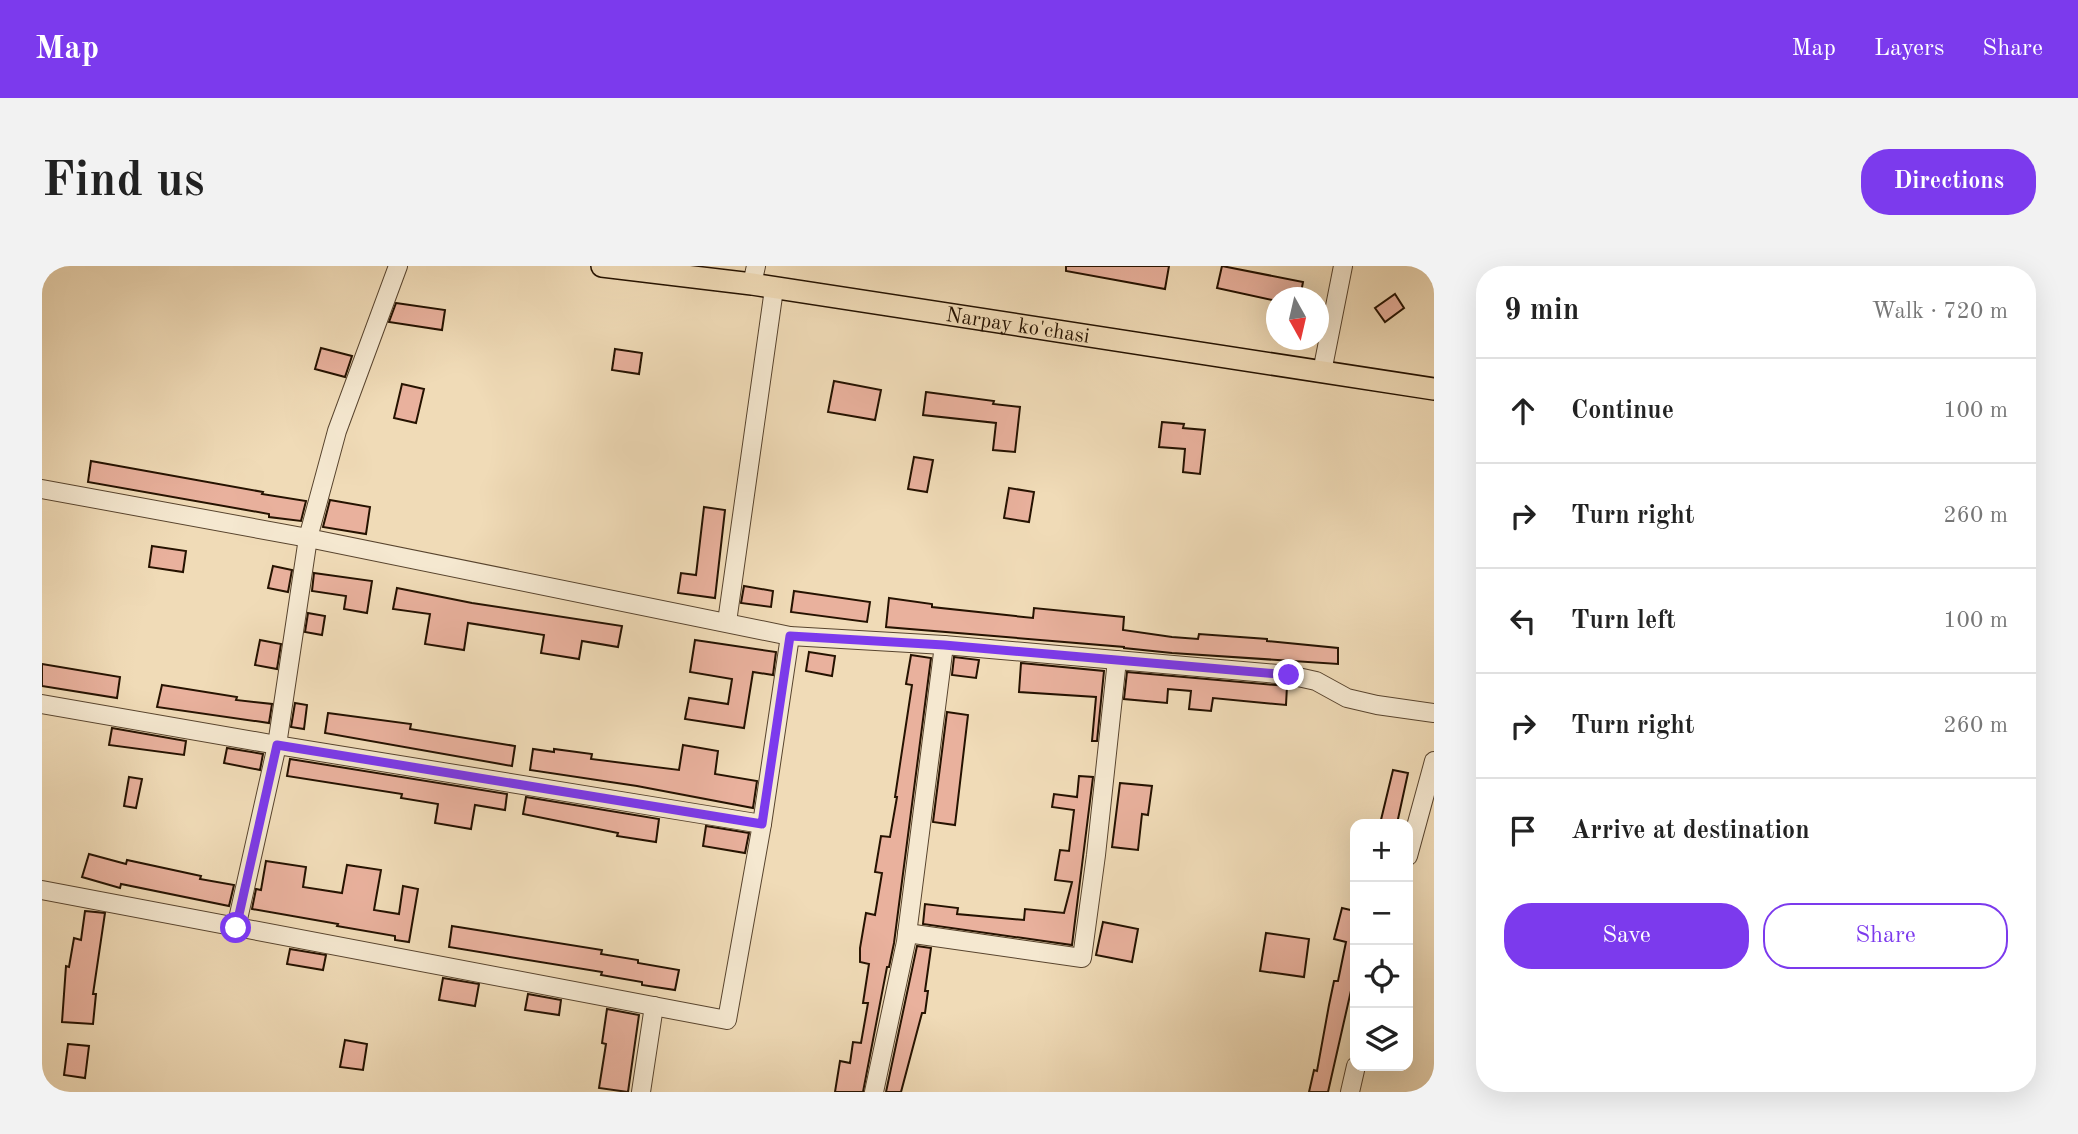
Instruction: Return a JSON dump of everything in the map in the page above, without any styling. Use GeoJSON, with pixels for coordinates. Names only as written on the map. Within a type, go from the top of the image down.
{"type":"FeatureCollection","features":[{"type":"Feature","properties":{"kind":"main road","name":"Narpay ko'chasi"},"geometry":{"type":"LineString","coordinates":[[602,266],[754,275],[774,289],[1434,389]]}},
{"type":"Feature","properties":{"kind":"street"},"geometry":{"type":"LineString","coordinates":[[236,928],[277,745],[308,538],[337,431],[398,266]]}},
{"type":"Feature","properties":{"kind":"street"},"geometry":{"type":"LineString","coordinates":[[1322,372],[1343,266]]}},
{"type":"Feature","properties":{"kind":"street"},"geometry":{"type":"LineString","coordinates":[[727,622],[774,289]]}},
{"type":"Feature","properties":{"kind":"street"},"geometry":{"type":"LineString","coordinates":[[42,489],[308,538],[790,636],[944,645],[1289,675],[1316,681],[1347,698],[1434,713]]}},
{"type":"Feature","properties":{"kind":"street"},"geometry":{"type":"LineString","coordinates":[[42,890],[727,1020],[762,824],[790,636]]}},
{"type":"Feature","properties":{"kind":"street"},"geometry":{"type":"LineString","coordinates":[[874,1092],[907,933],[944,645]]}},
{"type":"Feature","properties":{"kind":"street"},"geometry":{"type":"LineString","coordinates":[[907,933],[1082,958],[1117,660]]}},
{"type":"Feature","properties":{"kind":"street"},"geometry":{"type":"LineString","coordinates":[[42,704],[762,824]]}},
{"type":"Feature","properties":{"kind":"street"},"geometry":{"type":"LineString","coordinates":[[1413,838],[1434,761]]}},
{"type":"Feature","properties":{"kind":"street"},"geometry":{"type":"LineString","coordinates":[[641,1092],[654,1006]]}},
{"type":"Feature","properties":{"kind":"street"},"geometry":{"type":"LineString","coordinates":[[1350,1092],[1355,1071]]}},
{"type":"Feature","properties":{"kind":"building"},"geometry":{"type":"Polygon","coordinates":[[[1066,266],[1169,266],[1165,289],[1066,271],[1066,266]]]}},
{"type":"Feature","properties":{"kind":"building"},"geometry":{"type":"Polygon","coordinates":[[[1222,266],[1303,282],[1302,287],[1266,287],[1266,299],[1217,288],[1222,266]]]}},
{"type":"Feature","properties":{"kind":"building"},"geometry":{"type":"Polygon","coordinates":[[[1395,294],[1404,308],[1385,322],[1375,308],[1395,294]]]}},
{"type":"Feature","properties":{"kind":"building"},"geometry":{"type":"Polygon","coordinates":[[[396,303],[445,310],[442,330],[389,322],[396,303]]]}},
{"type":"Feature","properties":{"kind":"building"},"geometry":{"type":"Polygon","coordinates":[[[321,348],[352,356],[345,377],[315,369],[321,348]]]}},
{"type":"Feature","properties":{"kind":"building"},"geometry":{"type":"Polygon","coordinates":[[[615,349],[642,353],[639,374],[612,370],[615,349]]]}},
{"type":"Feature","properties":{"kind":"building"},"geometry":{"type":"Polygon","coordinates":[[[834,381],[881,390],[875,420],[828,412],[834,381]]]}},
{"type":"Feature","properties":{"kind":"building"},"geometry":{"type":"Polygon","coordinates":[[[402,384],[424,389],[416,423],[394,418],[402,384]]]}},
{"type":"Feature","properties":{"kind":"building"},"geometry":{"type":"Polygon","coordinates":[[[926,392],[1020,407],[1015,452],[993,450],[996,423],[923,415],[926,392]]]}},
{"type":"Feature","properties":{"kind":"building"},"geometry":{"type":"Polygon","coordinates":[[[1162,422],[1205,430],[1200,474],[1183,472],[1185,449],[1159,447],[1162,422]]]}},
{"type":"Feature","properties":{"kind":"building"},"geometry":{"type":"Polygon","coordinates":[[[914,457],[933,460],[927,492],[908,489],[914,457]]]}},
{"type":"Feature","properties":{"kind":"building"},"geometry":{"type":"Polygon","coordinates":[[[91,461],[306,501],[301,521],[269,517],[269,514],[88,482],[91,461]]]}},
{"type":"Feature","properties":{"kind":"building"},"geometry":{"type":"Polygon","coordinates":[[[1009,488],[1034,492],[1029,522],[1004,518],[1009,488]]]}},
{"type":"Feature","properties":{"kind":"building"},"geometry":{"type":"Polygon","coordinates":[[[330,500],[370,507],[366,534],[323,527],[330,500]]]}},
{"type":"Feature","properties":{"kind":"building"},"geometry":{"type":"Polygon","coordinates":[[[704,507],[725,510],[715,598],[678,593],[681,573],[696,575],[704,507]]]}},
{"type":"Feature","properties":{"kind":"building"},"geometry":{"type":"Polygon","coordinates":[[[152,546],[186,551],[183,572],[149,567],[152,546]]]}},
{"type":"Feature","properties":{"kind":"building"},"geometry":{"type":"Polygon","coordinates":[[[273,566],[292,570],[288,592],[268,588],[273,566]]]}},
{"type":"Feature","properties":{"kind":"building"},"geometry":{"type":"Polygon","coordinates":[[[314,573],[372,581],[367,613],[344,609],[346,596],[312,591],[314,573]]]}},
{"type":"Feature","properties":{"kind":"building"},"geometry":{"type":"Polygon","coordinates":[[[744,586],[773,591],[771,607],[741,603],[744,586]]]}},
{"type":"Feature","properties":{"kind":"building"},"geometry":{"type":"Polygon","coordinates":[[[397,588],[472,603],[622,626],[618,647],[582,641],[579,659],[541,653],[544,635],[468,623],[464,650],[425,644],[430,614],[393,609],[397,588]]]}},
{"type":"Feature","properties":{"kind":"building"},"geometry":{"type":"Polygon","coordinates":[[[794,591],[870,602],[867,622],[791,612],[794,591]]]}},
{"type":"Feature","properties":{"kind":"building"},"geometry":{"type":"Polygon","coordinates":[[[889,598],[932,604],[932,607],[1033,618],[1034,608],[1124,617],[1123,630],[1172,637],[1198,639],[1199,634],[1338,648],[1338,664],[1172,653],[886,627],[889,598]]]}},
{"type":"Feature","properties":{"kind":"building"},"geometry":{"type":"Polygon","coordinates":[[[308,613],[325,616],[322,635],[305,632],[308,613]]]}},
{"type":"Feature","properties":{"kind":"building"},"geometry":{"type":"Polygon","coordinates":[[[260,640],[281,644],[277,669],[255,665],[260,640]]]}},
{"type":"Feature","properties":{"kind":"building"},"geometry":{"type":"Polygon","coordinates":[[[695,640],[776,652],[773,675],[753,672],[744,728],[685,719],[689,698],[728,704],[732,679],[690,672],[695,640]]]}},
{"type":"Feature","properties":{"kind":"building"},"geometry":{"type":"Polygon","coordinates":[[[809,652],[835,656],[832,676],[806,671],[809,652]]]}},
{"type":"Feature","properties":{"kind":"building"},"geometry":{"type":"Polygon","coordinates":[[[911,655],[931,658],[894,943],[863,1092],[835,1092],[840,1061],[850,1063],[853,1042],[861,1043],[868,1003],[863,1003],[869,964],[860,962],[860,948],[866,913],[875,915],[882,873],[875,872],[881,836],[890,837],[897,797],[912,685],[906,684],[911,655]]]}},
{"type":"Feature","properties":{"kind":"building"},"geometry":{"type":"Polygon","coordinates":[[[954,657],[979,660],[976,678],[952,675],[954,657]]]}},
{"type":"Feature","properties":{"kind":"building"},"geometry":{"type":"Polygon","coordinates":[[[1021,663],[1104,671],[1097,741],[1092,741],[1096,697],[1019,692],[1021,663]]]}},
{"type":"Feature","properties":{"kind":"building"},"geometry":{"type":"Polygon","coordinates":[[[42,664],[120,677],[117,698],[42,686],[42,664]]]}},
{"type":"Feature","properties":{"kind":"building"},"geometry":{"type":"Polygon","coordinates":[[[1127,672],[1287,686],[1286,705],[1213,698],[1211,711],[1189,709],[1191,691],[1168,689],[1167,703],[1124,699],[1127,672]]]}},
{"type":"Feature","properties":{"kind":"building"},"geometry":{"type":"Polygon","coordinates":[[[162,685],[237,697],[236,700],[272,704],[269,723],[157,707],[162,685]]]}},
{"type":"Feature","properties":{"kind":"building"},"geometry":{"type":"Polygon","coordinates":[[[295,703],[307,705],[304,729],[291,727],[295,703]]]}},
{"type":"Feature","properties":{"kind":"building"},"geometry":{"type":"Polygon","coordinates":[[[947,712],[968,715],[955,825],[933,822],[947,712]]]}},
{"type":"Feature","properties":{"kind":"building"},"geometry":{"type":"Polygon","coordinates":[[[328,713],[411,724],[410,729],[515,746],[512,766],[325,733],[328,713]]]}},
{"type":"Feature","properties":{"kind":"building"},"geometry":{"type":"Polygon","coordinates":[[[112,728],[186,741],[184,755],[109,745],[112,728]]]}},
{"type":"Feature","properties":{"kind":"building"},"geometry":{"type":"Polygon","coordinates":[[[683,745],[718,751],[715,774],[757,781],[753,808],[637,786],[530,770],[533,749],[554,752],[554,749],[592,754],[591,759],[679,770],[683,745]]]}},
{"type":"Feature","properties":{"kind":"building"},"geometry":{"type":"Polygon","coordinates":[[[227,748],[263,754],[260,770],[224,763],[227,748]]]}},
{"type":"Feature","properties":{"kind":"building"},"geometry":{"type":"Polygon","coordinates":[[[290,759],[507,794],[505,810],[475,805],[471,829],[435,823],[438,804],[401,798],[402,794],[287,776],[290,759]]]}},
{"type":"Feature","properties":{"kind":"building"},"geometry":{"type":"Polygon","coordinates":[[[1393,770],[1408,773],[1398,819],[1381,819],[1393,770]]]}},
{"type":"Feature","properties":{"kind":"building"},"geometry":{"type":"Polygon","coordinates":[[[1079,776],[1093,777],[1072,945],[923,924],[925,904],[958,908],[957,914],[1024,920],[1025,909],[1064,913],[1072,882],[1055,880],[1060,850],[1069,851],[1074,810],[1052,807],[1054,794],[1077,797],[1079,776]]]}},
{"type":"Feature","properties":{"kind":"building"},"geometry":{"type":"Polygon","coordinates":[[[129,777],[142,779],[136,808],[124,806],[129,777]]]}},
{"type":"Feature","properties":{"kind":"building"},"geometry":{"type":"Polygon","coordinates":[[[1120,783],[1152,786],[1148,815],[1142,814],[1138,850],[1112,847],[1120,783]]]}},
{"type":"Feature","properties":{"kind":"building"},"geometry":{"type":"Polygon","coordinates":[[[526,797],[659,819],[656,842],[617,836],[618,833],[523,814],[526,797]]]}},
{"type":"Feature","properties":{"kind":"building"},"geometry":{"type":"Polygon","coordinates":[[[706,826],[749,833],[745,853],[703,846],[706,826]]]}},
{"type":"Feature","properties":{"kind":"building"},"geometry":{"type":"Polygon","coordinates":[[[89,854],[234,885],[229,906],[121,884],[120,888],[82,877],[89,854]]]}},
{"type":"Feature","properties":{"kind":"building"},"geometry":{"type":"Polygon","coordinates":[[[266,861],[306,867],[303,887],[342,893],[347,865],[381,870],[374,910],[399,914],[403,886],[418,889],[409,942],[395,940],[395,936],[337,926],[338,924],[252,909],[256,889],[261,890],[266,861]]]}},
{"type":"Feature","properties":{"kind":"building"},"geometry":{"type":"Polygon","coordinates":[[[1342,908],[1350,910],[1350,995],[1328,1092],[1309,1092],[1314,1070],[1317,1071],[1334,981],[1338,981],[1346,942],[1334,939],[1342,908]]]}},
{"type":"Feature","properties":{"kind":"building"},"geometry":{"type":"Polygon","coordinates":[[[85,911],[105,913],[93,994],[96,994],[93,1024],[62,1022],[66,966],[69,967],[74,938],[81,940],[85,911]]]}},
{"type":"Feature","properties":{"kind":"building"},"geometry":{"type":"Polygon","coordinates":[[[1103,922],[1138,929],[1132,962],[1096,955],[1103,922]]]}},
{"type":"Feature","properties":{"kind":"building"},"geometry":{"type":"Polygon","coordinates":[[[452,926],[602,950],[601,954],[679,970],[675,990],[601,975],[602,972],[449,947],[452,926]]]}},
{"type":"Feature","properties":{"kind":"building"},"geometry":{"type":"Polygon","coordinates":[[[1266,933],[1309,939],[1304,977],[1260,971],[1266,933]]]}},
{"type":"Feature","properties":{"kind":"building"},"geometry":{"type":"Polygon","coordinates":[[[917,946],[931,948],[925,1013],[922,1013],[901,1092],[886,1092],[917,946]]]}},
{"type":"Feature","properties":{"kind":"building"},"geometry":{"type":"Polygon","coordinates":[[[290,949],[326,955],[323,970],[287,964],[290,949]]]}},
{"type":"Feature","properties":{"kind":"building"},"geometry":{"type":"Polygon","coordinates":[[[443,978],[479,984],[475,1006],[439,1000],[443,978]]]}},
{"type":"Feature","properties":{"kind":"building"},"geometry":{"type":"Polygon","coordinates":[[[528,994],[561,1000],[559,1015],[525,1010],[528,994]]]}},
{"type":"Feature","properties":{"kind":"building"},"geometry":{"type":"Polygon","coordinates":[[[607,1009],[639,1015],[628,1092],[599,1088],[606,1044],[602,1043],[607,1009]]]}},
{"type":"Feature","properties":{"kind":"building"},"geometry":{"type":"Polygon","coordinates":[[[345,1040],[367,1044],[363,1070],[340,1067],[345,1040]]]}},
{"type":"Feature","properties":{"kind":"building"},"geometry":{"type":"Polygon","coordinates":[[[68,1044],[89,1046],[85,1078],[64,1075],[68,1044]]]}},
{"type":"Feature","properties":{"kind":"route"},"geometry":{"type":"LineString","coordinates":[[236,928],[277,745],[762,824],[790,636],[944,645],[1289,675]]}}]}
